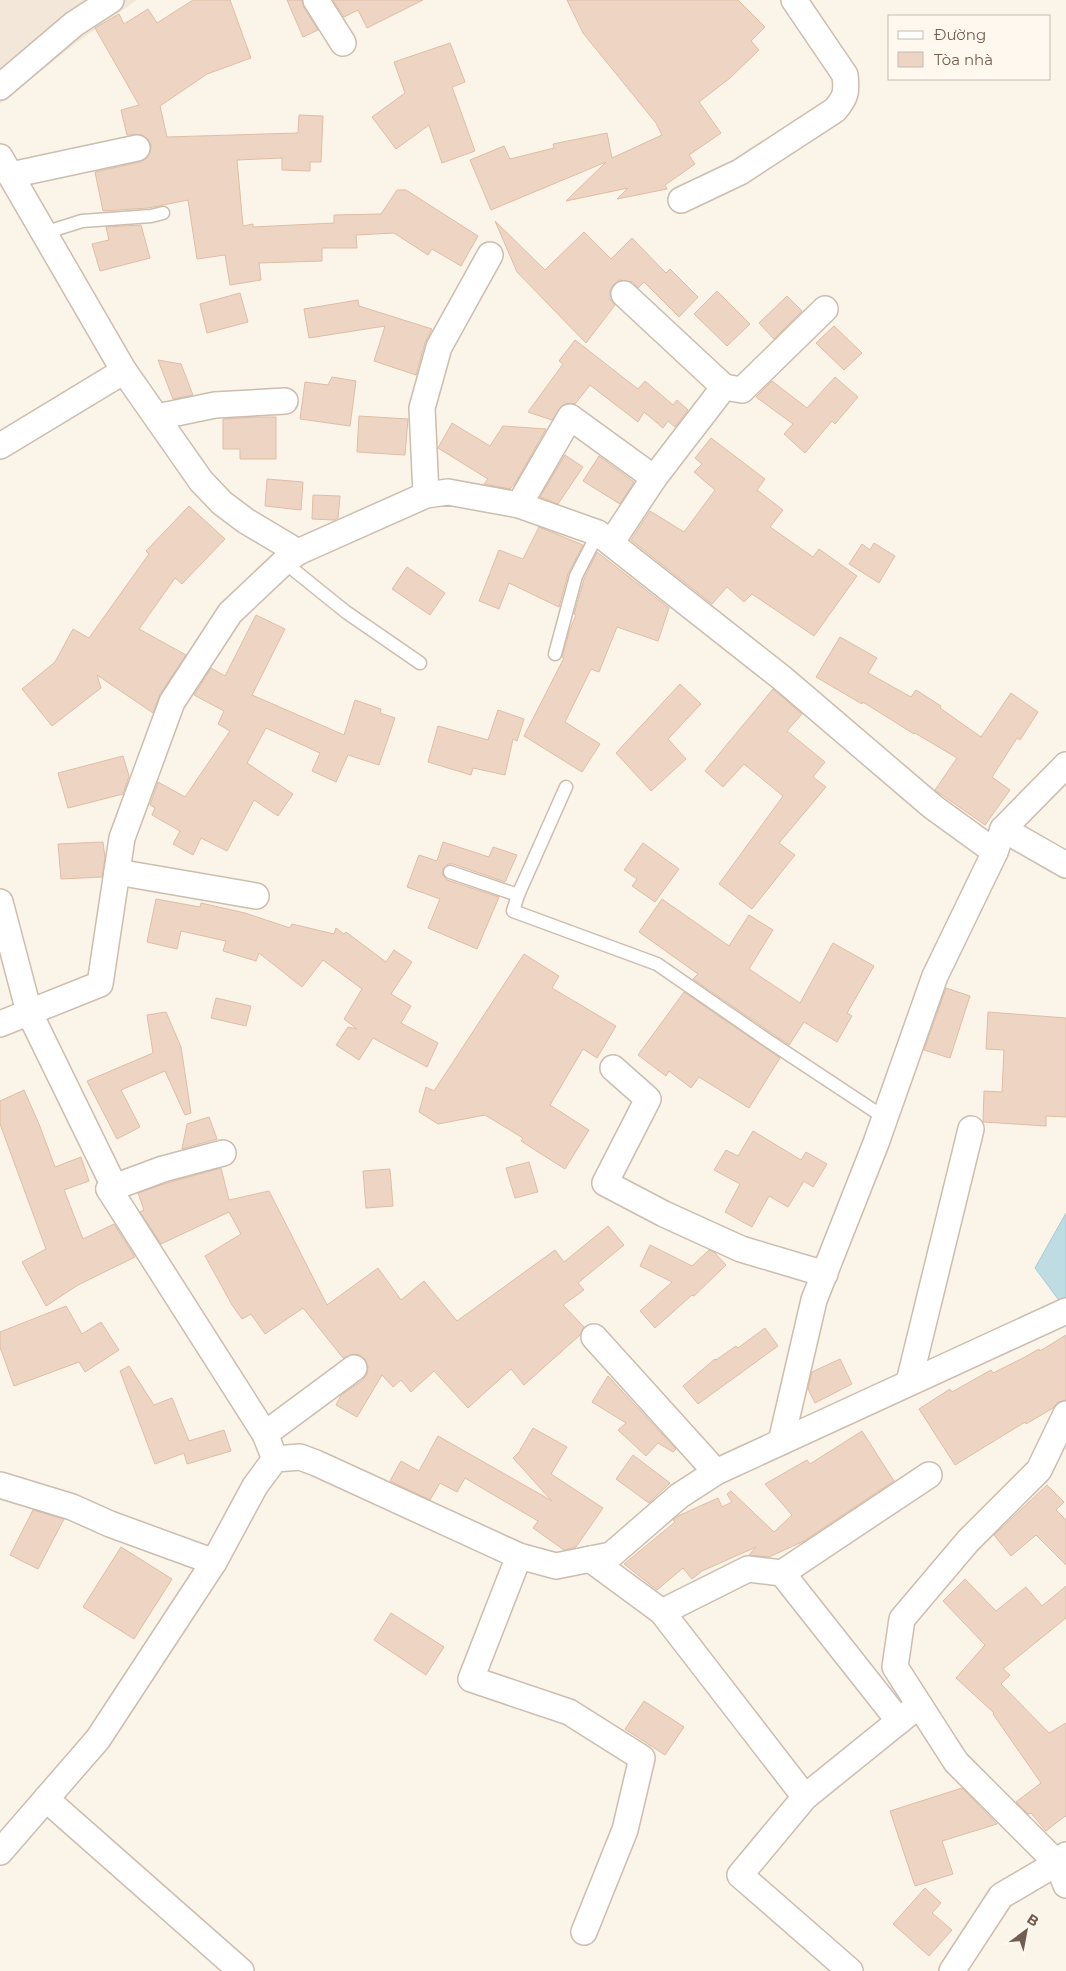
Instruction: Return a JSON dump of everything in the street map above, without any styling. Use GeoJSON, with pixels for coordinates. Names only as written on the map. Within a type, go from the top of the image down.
{"type":"FeatureCollection","features":[{"type":"Feature","properties":{"kind":"street"},"geometry":{"type":"LineString","coordinates":[[0,87],[74,24],[111,0]]}},
{"type":"Feature","properties":{"kind":"street"},"geometry":{"type":"LineString","coordinates":[[316,0],[343,43]]}},
{"type":"Feature","properties":{"kind":"street"},"geometry":{"type":"LineString","coordinates":[[681,200],[740,172],[835,110],[844,100],[847,87],[845,75],[794,0]]}},
{"type":"Feature","properties":{"kind":"street"},"geometry":{"type":"LineString","coordinates":[[137,148],[5,166],[124,371],[201,481],[222,503],[291,557]]}},
{"type":"Feature","properties":{"kind":"street"},"geometry":{"type":"LineString","coordinates":[[426,496],[422,408],[439,347],[490,256]]}},
{"type":"Feature","properties":{"kind":"street"},"geometry":{"type":"LineString","coordinates":[[624,294],[724,386],[742,390],[825,309]]}},
{"type":"Feature","properties":{"kind":"street"},"geometry":{"type":"LineString","coordinates":[[0,446],[124,371]]}},
{"type":"Feature","properties":{"kind":"street"},"geometry":{"type":"LineString","coordinates":[[605,538],[654,478],[724,386]]}},
{"type":"Feature","properties":{"kind":"street"},"geometry":{"type":"LineString","coordinates":[[157,418],[215,405],[286,401]]}},
{"type":"Feature","properties":{"kind":"street"},"geometry":{"type":"LineString","coordinates":[[520,505],[570,417],[654,478]]}},
{"type":"Feature","properties":{"kind":"street"},"geometry":{"type":"LineString","coordinates":[[0,1024],[100,984],[122,838],[172,702],[230,613],[291,557],[426,496],[448,492],[520,505],[605,538],[782,678],[933,807],[999,841],[1066,865]]}},
{"type":"Feature","properties":{"kind":"street"},"geometry":{"type":"LineString","coordinates":[[780,1442],[814,1300],[885,1118],[935,976],[999,841],[1066,764]]}},
{"type":"Feature","properties":{"kind":"street"},"geometry":{"type":"LineString","coordinates":[[117,872],[256,896]]}},
{"type":"Feature","properties":{"kind":"street"},"geometry":{"type":"LineString","coordinates":[[0,902],[29,1012],[112,1182],[109,1190]]}},
{"type":"Feature","properties":{"kind":"street"},"geometry":{"type":"LineString","coordinates":[[613,1068],[648,1099],[605,1183],[664,1214],[742,1250],[825,1274]]}},
{"type":"Feature","properties":{"kind":"street"},"geometry":{"type":"LineString","coordinates":[[909,1382],[971,1129]]}},
{"type":"Feature","properties":{"kind":"street"},"geometry":{"type":"LineString","coordinates":[[109,1190],[163,1169],[223,1154]]}},
{"type":"Feature","properties":{"kind":"street"},"geometry":{"type":"LineString","coordinates":[[109,1190],[265,1434],[275,1459]]}},
{"type":"Feature","properties":{"kind":"street"},"geometry":{"type":"LineString","coordinates":[[0,1852],[98,1739],[214,1562],[255,1486],[275,1459],[300,1457],[316,1463],[519,1556],[556,1566],[611,1555],[679,1496],[716,1472],[1066,1311]]}},
{"type":"Feature","properties":{"kind":"street"},"geometry":{"type":"LineString","coordinates":[[594,1337],[716,1472]]}},
{"type":"Feature","properties":{"kind":"street"},"geometry":{"type":"LineString","coordinates":[[265,1434],[354,1368]]}},
{"type":"Feature","properties":{"kind":"street"},"geometry":{"type":"LineString","coordinates":[[952,1971],[1001,1896],[1063,1868],[956,1762],[919,1705],[895,1667],[902,1619],[968,1541],[1039,1470],[1066,1414]]}},
{"type":"Feature","properties":{"kind":"street"},"geometry":{"type":"LineString","coordinates":[[662,1612],[748,1569],[782,1573],[929,1475]]}},
{"type":"Feature","properties":{"kind":"street"},"geometry":{"type":"LineString","coordinates":[[0,1485],[72,1507],[110,1524],[214,1562]]}},
{"type":"Feature","properties":{"kind":"street"},"geometry":{"type":"LineString","coordinates":[[519,1556],[471,1679],[569,1712],[642,1758],[625,1830],[584,1932]]}},
{"type":"Feature","properties":{"kind":"street"},"geometry":{"type":"LineString","coordinates":[[590,1559],[662,1612],[805,1797]]}},
{"type":"Feature","properties":{"kind":"street"},"geometry":{"type":"LineString","coordinates":[[782,1573],[899,1721]]}},
{"type":"Feature","properties":{"kind":"street"},"geometry":{"type":"LineString","coordinates":[[850,1971],[740,1875],[805,1797],[919,1705]]}},
{"type":"Feature","properties":{"kind":"street"},"geometry":{"type":"LineString","coordinates":[[46,1799],[241,1971]]}},
{"type":"Feature","properties":{"kind":"lane"},"geometry":{"type":"LineString","coordinates":[[44,233],[82,221],[151,216],[163,213]]}},
{"type":"Feature","properties":{"kind":"lane"},"geometry":{"type":"LineString","coordinates":[[555,654],[576,576],[605,538]]}},
{"type":"Feature","properties":{"kind":"lane"},"geometry":{"type":"LineString","coordinates":[[291,557],[346,612],[420,663]]}},
{"type":"Feature","properties":{"kind":"lane"},"geometry":{"type":"LineString","coordinates":[[566,787],[518,895],[513,911],[657,964],[885,1118]]}},
{"type":"Feature","properties":{"kind":"lane"},"geometry":{"type":"LineString","coordinates":[[450,872],[518,895]]}},
{"type":"Feature","properties":{"kind":"shaded area"},"geometry":{"type":"Polygon","coordinates":[[[0,0],[137,0],[76,43],[0,104],[0,0]]]}},
{"type":"Feature","properties":{"kind":"water"},"geometry":{"type":"Polygon","coordinates":[[[1066,1213],[1066,1300],[1061,1303],[1035,1268],[1066,1213]]]}},
{"type":"Feature","properties":{"kind":"building"},"geometry":{"type":"Polygon","coordinates":[[[193,0],[230,0],[251,58],[207,74],[160,106],[167,137],[298,133],[299,115],[323,116],[321,162],[310,162],[310,171],[282,170],[282,158],[237,160],[243,226],[253,224],[253,227],[334,223],[334,215],[381,214],[397,190],[406,190],[478,236],[461,266],[432,249],[428,255],[394,233],[356,235],[357,248],[322,248],[322,261],[259,263],[261,280],[230,285],[225,255],[197,259],[188,200],[148,208],[103,211],[95,172],[140,162],[146,159],[150,153],[151,145],[148,139],[142,135],[127,135],[121,110],[139,105],[95,28],[119,14],[124,24],[148,9],[157,23],[193,0]]]}},
{"type":"Feature","properties":{"kind":"building"},"geometry":{"type":"Polygon","coordinates":[[[287,0],[302,0],[304,8],[318,30],[303,37],[287,0]]]}},
{"type":"Feature","properties":{"kind":"building"},"geometry":{"type":"Polygon","coordinates":[[[333,0],[423,0],[367,28],[358,10],[344,17],[333,0]]]}},
{"type":"Feature","properties":{"kind":"building"},"geometry":{"type":"Polygon","coordinates":[[[567,0],[738,0],[765,27],[751,41],[759,50],[730,78],[699,102],[721,133],[689,155],[695,164],[665,185],[667,189],[617,199],[628,188],[566,201],[606,162],[491,210],[470,160],[504,146],[510,159],[554,148],[553,144],[607,133],[612,158],[662,135],[656,123],[583,33],[567,0]]]}},
{"type":"Feature","properties":{"kind":"building"},"geometry":{"type":"Polygon","coordinates":[[[450,43],[465,82],[452,87],[475,151],[442,163],[429,125],[396,149],[372,117],[405,93],[394,62],[450,43]]]}},
{"type":"Feature","properties":{"kind":"building"},"geometry":{"type":"Polygon","coordinates":[[[495,221],[545,270],[584,232],[611,259],[632,238],[666,273],[670,269],[698,297],[679,317],[644,282],[638,288],[633,282],[619,280],[610,291],[610,299],[615,305],[586,343],[517,272],[495,221]]]}},
{"type":"Feature","properties":{"kind":"building"},"geometry":{"type":"Polygon","coordinates":[[[141,225],[150,258],[100,271],[92,244],[109,240],[106,227],[141,225]]]}},
{"type":"Feature","properties":{"kind":"building"},"geometry":{"type":"Polygon","coordinates":[[[717,291],[750,324],[727,346],[694,314],[717,291]]]}},
{"type":"Feature","properties":{"kind":"building"},"geometry":{"type":"Polygon","coordinates":[[[240,293],[248,322],[207,333],[200,304],[240,293]]]}},
{"type":"Feature","properties":{"kind":"building"},"geometry":{"type":"Polygon","coordinates":[[[787,296],[802,311],[774,339],[759,323],[787,296]]]}},
{"type":"Feature","properties":{"kind":"building"},"geometry":{"type":"Polygon","coordinates":[[[358,300],[359,306],[432,329],[425,343],[416,375],[374,361],[385,326],[309,338],[304,309],[358,300]]]}},
{"type":"Feature","properties":{"kind":"building"},"geometry":{"type":"Polygon","coordinates":[[[834,326],[862,353],[844,370],[816,343],[834,326]]]}},
{"type":"Feature","properties":{"kind":"building"},"geometry":{"type":"Polygon","coordinates":[[[575,340],[638,389],[645,381],[673,405],[677,400],[688,410],[675,427],[668,421],[663,428],[644,412],[638,422],[590,385],[575,404],[563,405],[552,420],[528,412],[563,364],[559,361],[575,340]]]}},
{"type":"Feature","properties":{"kind":"building"},"geometry":{"type":"Polygon","coordinates":[[[158,360],[181,364],[193,395],[173,399],[158,360]]]}},
{"type":"Feature","properties":{"kind":"building"},"geometry":{"type":"Polygon","coordinates":[[[332,377],[356,381],[350,426],[300,419],[305,382],[328,385],[332,377]]]}},
{"type":"Feature","properties":{"kind":"building"},"geometry":{"type":"Polygon","coordinates":[[[835,377],[858,397],[835,424],[832,421],[805,453],[784,434],[793,424],[756,397],[772,381],[807,408],[835,377]]]}},
{"type":"Feature","properties":{"kind":"building"},"geometry":{"type":"Polygon","coordinates":[[[359,416],[408,419],[405,455],[357,452],[359,416]]]}},
{"type":"Feature","properties":{"kind":"building"},"geometry":{"type":"Polygon","coordinates":[[[276,417],[276,459],[240,459],[240,449],[223,449],[223,419],[276,417]]]}},
{"type":"Feature","properties":{"kind":"building"},"geometry":{"type":"Polygon","coordinates":[[[452,423],[490,446],[503,426],[546,429],[516,482],[510,489],[484,484],[488,479],[438,448],[452,423]]]}},
{"type":"Feature","properties":{"kind":"building"},"geometry":{"type":"Polygon","coordinates":[[[711,438],[765,479],[757,490],[783,510],[770,527],[813,557],[819,549],[857,576],[814,636],[752,594],[744,602],[727,587],[712,604],[631,540],[650,511],[684,532],[715,490],[694,472],[702,464],[695,458],[711,438]]]}},
{"type":"Feature","properties":{"kind":"building"},"geometry":{"type":"Polygon","coordinates":[[[565,455],[583,467],[558,504],[540,497],[565,455]]]}},
{"type":"Feature","properties":{"kind":"building"},"geometry":{"type":"Polygon","coordinates":[[[599,456],[634,482],[620,504],[583,481],[599,456]]]}},
{"type":"Feature","properties":{"kind":"building"},"geometry":{"type":"Polygon","coordinates":[[[267,479],[303,482],[301,510],[265,506],[267,479]]]}},
{"type":"Feature","properties":{"kind":"building"},"geometry":{"type":"Polygon","coordinates":[[[313,495],[340,496],[338,518],[334,520],[312,519],[313,495]]]}},
{"type":"Feature","properties":{"kind":"building"},"geometry":{"type":"Polygon","coordinates":[[[189,506],[225,539],[182,584],[175,578],[139,629],[186,655],[160,694],[153,713],[97,675],[101,688],[52,726],[22,689],[55,662],[73,629],[89,638],[149,554],[146,551],[189,506]]]}},
{"type":"Feature","properties":{"kind":"building"},"geometry":{"type":"Polygon","coordinates":[[[539,527],[583,545],[568,574],[559,607],[509,583],[499,609],[479,601],[499,550],[523,559],[539,527]]]}},
{"type":"Feature","properties":{"kind":"building"},"geometry":{"type":"Polygon","coordinates":[[[874,543],[895,556],[879,583],[849,564],[862,544],[870,550],[874,543]]]}},
{"type":"Feature","properties":{"kind":"building"},"geometry":{"type":"Polygon","coordinates":[[[597,552],[669,608],[658,641],[617,627],[599,672],[591,669],[565,722],[600,744],[582,772],[524,736],[564,658],[562,657],[576,615],[574,614],[584,579],[597,552]]]}},
{"type":"Feature","properties":{"kind":"building"},"geometry":{"type":"Polygon","coordinates":[[[407,567],[445,593],[430,615],[392,589],[407,567]]]}},
{"type":"Feature","properties":{"kind":"building"},"geometry":{"type":"Polygon","coordinates":[[[256,615],[285,629],[252,695],[344,735],[355,700],[381,709],[380,713],[395,718],[379,765],[348,755],[336,782],[312,771],[320,753],[266,728],[247,763],[293,794],[278,816],[254,800],[227,851],[201,838],[193,855],[173,844],[180,831],[152,815],[155,808],[150,805],[158,782],[185,797],[230,731],[218,724],[224,711],[194,695],[211,668],[225,676],[256,615]]]}},
{"type":"Feature","properties":{"kind":"building"},"geometry":{"type":"Polygon","coordinates":[[[840,637],[877,658],[868,673],[911,697],[916,690],[941,706],[940,708],[981,737],[1011,693],[1038,712],[1020,740],[1017,738],[992,777],[1010,790],[985,825],[935,790],[957,758],[863,702],[862,704],[816,677],[840,637]]]}},
{"type":"Feature","properties":{"kind":"building"},"geometry":{"type":"Polygon","coordinates":[[[680,684],[701,704],[668,739],[686,759],[651,791],[616,753],[680,684]]]}},
{"type":"Feature","properties":{"kind":"building"},"geometry":{"type":"Polygon","coordinates":[[[773,689],[802,714],[787,731],[825,762],[813,777],[826,787],[779,843],[795,855],[752,909],[719,884],[783,796],[744,764],[723,787],[705,771],[773,689]]]}},
{"type":"Feature","properties":{"kind":"building"},"geometry":{"type":"Polygon","coordinates":[[[498,710],[524,719],[517,741],[513,739],[505,775],[473,768],[471,775],[428,762],[438,726],[488,740],[498,710]]]}},
{"type":"Feature","properties":{"kind":"building"},"geometry":{"type":"Polygon","coordinates":[[[123,756],[129,776],[123,794],[68,808],[58,773],[123,756]]]}},
{"type":"Feature","properties":{"kind":"building"},"geometry":{"type":"Polygon","coordinates":[[[103,842],[105,858],[102,877],[61,879],[58,844],[103,842]]]}},
{"type":"Feature","properties":{"kind":"building"},"geometry":{"type":"Polygon","coordinates":[[[443,842],[489,857],[493,847],[517,855],[505,882],[453,864],[448,864],[443,869],[442,874],[447,880],[499,897],[477,949],[428,928],[440,899],[407,887],[419,855],[437,861],[443,842]]]}},
{"type":"Feature","properties":{"kind":"building"},"geometry":{"type":"Polygon","coordinates":[[[643,843],[679,869],[655,902],[632,886],[637,879],[624,870],[643,843]]]}},
{"type":"Feature","properties":{"kind":"building"},"geometry":{"type":"Polygon","coordinates":[[[156,899],[200,907],[201,903],[245,913],[290,928],[292,924],[334,934],[336,928],[344,934],[346,932],[386,962],[394,950],[412,962],[391,994],[411,1006],[401,1023],[438,1043],[427,1067],[373,1038],[359,1060],[336,1045],[348,1027],[357,1029],[344,1019],[362,989],[323,960],[302,987],[259,953],[256,961],[223,951],[226,941],[181,931],[177,949],[147,942],[156,899]]]}},
{"type":"Feature","properties":{"kind":"building"},"geometry":{"type":"Polygon","coordinates":[[[662,899],[729,946],[749,915],[773,930],[749,969],[800,1003],[833,943],[874,966],[847,1013],[852,1016],[837,1042],[804,1022],[789,1045],[693,979],[698,974],[639,932],[662,899]]]}},
{"type":"Feature","properties":{"kind":"building"},"geometry":{"type":"Polygon","coordinates":[[[524,954],[559,976],[552,988],[616,1026],[597,1058],[583,1049],[550,1105],[589,1130],[565,1169],[521,1141],[523,1138],[485,1115],[438,1124],[419,1112],[426,1087],[434,1091],[524,954]]]}},
{"type":"Feature","properties":{"kind":"building"},"geometry":{"type":"Polygon","coordinates":[[[946,988],[970,996],[950,1058],[924,1050],[946,988]]]}},
{"type":"Feature","properties":{"kind":"building"},"geometry":{"type":"Polygon","coordinates":[[[684,992],[780,1058],[749,1108],[699,1077],[691,1088],[669,1071],[666,1076],[638,1055],[684,992]]]}},
{"type":"Feature","properties":{"kind":"building"},"geometry":{"type":"Polygon","coordinates":[[[216,998],[251,1006],[246,1026],[211,1018],[216,998]]]}},
{"type":"Feature","properties":{"kind":"building"},"geometry":{"type":"Polygon","coordinates":[[[166,1012],[181,1047],[191,1113],[185,1115],[165,1071],[121,1090],[140,1127],[117,1139],[87,1081],[153,1053],[147,1015],[166,1012]]]}},
{"type":"Feature","properties":{"kind":"building"},"geometry":{"type":"Polygon","coordinates":[[[988,1012],[1066,1018],[1066,1117],[1046,1116],[1046,1126],[983,1122],[984,1091],[1002,1092],[1004,1050],[986,1049],[988,1012]]]}},
{"type":"Feature","properties":{"kind":"building"},"geometry":{"type":"Polygon","coordinates":[[[24,1090],[55,1167],[81,1157],[89,1181],[64,1190],[83,1239],[114,1224],[135,1257],[78,1285],[46,1306],[22,1262],[46,1249],[0,1124],[0,1101],[24,1090]]]}},
{"type":"Feature","properties":{"kind":"building"},"geometry":{"type":"Polygon","coordinates":[[[209,1117],[217,1139],[182,1149],[187,1124],[209,1117]]]}},
{"type":"Feature","properties":{"kind":"building"},"geometry":{"type":"Polygon","coordinates":[[[753,1131],[801,1160],[806,1152],[827,1164],[813,1187],[804,1181],[788,1207],[769,1196],[752,1227],[725,1212],[740,1184],[714,1170],[726,1150],[738,1156],[753,1131]]]}},
{"type":"Feature","properties":{"kind":"building"},"geometry":{"type":"Polygon","coordinates":[[[529,1162],[538,1192],[515,1198],[506,1168],[529,1162]]]}},
{"type":"Feature","properties":{"kind":"building"},"geometry":{"type":"Polygon","coordinates":[[[221,1168],[229,1200],[269,1191],[327,1305],[378,1268],[401,1300],[424,1281],[457,1321],[555,1250],[564,1262],[608,1226],[624,1245],[578,1283],[584,1290],[563,1305],[584,1327],[580,1335],[524,1385],[511,1369],[468,1408],[434,1371],[411,1392],[401,1380],[393,1387],[382,1375],[357,1417],[336,1405],[341,1395],[363,1380],[367,1374],[368,1367],[365,1359],[353,1354],[343,1358],[303,1308],[265,1334],[251,1314],[242,1319],[232,1305],[205,1256],[241,1234],[229,1212],[161,1244],[140,1212],[144,1210],[138,1193],[221,1168]]]}},
{"type":"Feature","properties":{"kind":"building"},"geometry":{"type":"Polygon","coordinates":[[[390,1169],[393,1206],[366,1208],[363,1171],[390,1169]]]}},
{"type":"Feature","properties":{"kind":"building"},"geometry":{"type":"Polygon","coordinates":[[[650,1245],[692,1266],[709,1250],[714,1252],[726,1265],[694,1296],[692,1295],[655,1328],[640,1311],[672,1282],[640,1266],[650,1245]]]}},
{"type":"Feature","properties":{"kind":"building"},"geometry":{"type":"Polygon","coordinates":[[[66,1306],[82,1334],[101,1322],[119,1350],[85,1372],[79,1362],[14,1386],[0,1347],[0,1332],[66,1306]]]}},
{"type":"Feature","properties":{"kind":"building"},"geometry":{"type":"Polygon","coordinates":[[[765,1328],[778,1346],[698,1404],[683,1386],[715,1359],[736,1346],[738,1348],[765,1328]]]}},
{"type":"Feature","properties":{"kind":"building"},"geometry":{"type":"Polygon","coordinates":[[[1066,1335],[1066,1400],[1058,1402],[1053,1408],[1026,1424],[1025,1422],[955,1465],[919,1409],[950,1389],[952,1392],[991,1370],[993,1373],[1039,1349],[1040,1351],[1066,1335]]]}},
{"type":"Feature","properties":{"kind":"building"},"geometry":{"type":"Polygon","coordinates":[[[840,1359],[852,1384],[815,1403],[808,1389],[812,1372],[840,1359]]]}},
{"type":"Feature","properties":{"kind":"building"},"geometry":{"type":"Polygon","coordinates":[[[129,1366],[154,1405],[172,1398],[189,1441],[224,1430],[231,1451],[187,1464],[184,1453],[155,1464],[120,1371],[129,1366]]]}},
{"type":"Feature","properties":{"kind":"building"},"geometry":{"type":"Polygon","coordinates":[[[608,1376],[676,1449],[673,1452],[658,1443],[646,1456],[618,1430],[626,1423],[592,1402],[608,1376]]]}},
{"type":"Feature","properties":{"kind":"building"},"geometry":{"type":"Polygon","coordinates":[[[533,1428],[567,1447],[551,1474],[603,1508],[576,1547],[564,1550],[533,1528],[538,1521],[465,1478],[457,1492],[440,1483],[430,1500],[390,1481],[401,1461],[419,1471],[438,1436],[552,1501],[513,1458],[519,1452],[533,1428]]]}},
{"type":"Feature","properties":{"kind":"building"},"geometry":{"type":"Polygon","coordinates":[[[862,1431],[894,1481],[804,1541],[769,1557],[749,1555],[756,1547],[702,1571],[692,1579],[683,1568],[657,1590],[624,1564],[675,1522],[673,1520],[678,1516],[718,1498],[722,1507],[732,1502],[727,1494],[731,1491],[774,1532],[792,1515],[765,1484],[807,1460],[810,1464],[862,1431]]]}},
{"type":"Feature","properties":{"kind":"building"},"geometry":{"type":"Polygon","coordinates":[[[633,1455],[670,1483],[649,1503],[616,1479],[633,1455]]]}},
{"type":"Feature","properties":{"kind":"building"},"geometry":{"type":"Polygon","coordinates":[[[1047,1485],[1064,1502],[1056,1510],[1066,1520],[1066,1565],[1036,1535],[1011,1556],[994,1535],[1047,1485]]]}},
{"type":"Feature","properties":{"kind":"building"},"geometry":{"type":"Polygon","coordinates":[[[33,1510],[64,1519],[38,1569],[10,1555],[33,1510]]]}},
{"type":"Feature","properties":{"kind":"building"},"geometry":{"type":"Polygon","coordinates":[[[121,1547],[172,1579],[134,1639],[83,1607],[121,1547]]]}},
{"type":"Feature","properties":{"kind":"building"},"geometry":{"type":"Polygon","coordinates":[[[965,1579],[996,1611],[1026,1587],[1042,1606],[1066,1586],[1066,1618],[1003,1669],[1010,1675],[1001,1684],[1049,1733],[1066,1723],[1066,1817],[1046,1831],[1031,1813],[1028,1814],[1016,1802],[1041,1783],[994,1713],[956,1678],[985,1645],[943,1601],[965,1579]]]}},
{"type":"Feature","properties":{"kind":"building"},"geometry":{"type":"Polygon","coordinates":[[[391,1613],[444,1647],[426,1675],[374,1640],[391,1613]]]}},
{"type":"Feature","properties":{"kind":"building"},"geometry":{"type":"Polygon","coordinates":[[[644,1701],[684,1727],[665,1755],[625,1729],[644,1701]]]}},
{"type":"Feature","properties":{"kind":"building"},"geometry":{"type":"Polygon","coordinates":[[[962,1788],[997,1824],[942,1841],[953,1874],[915,1886],[890,1811],[962,1788]]]}},
{"type":"Feature","properties":{"kind":"building"},"geometry":{"type":"Polygon","coordinates":[[[925,1888],[941,1903],[932,1913],[952,1930],[929,1956],[893,1924],[925,1888]]]}}]}
